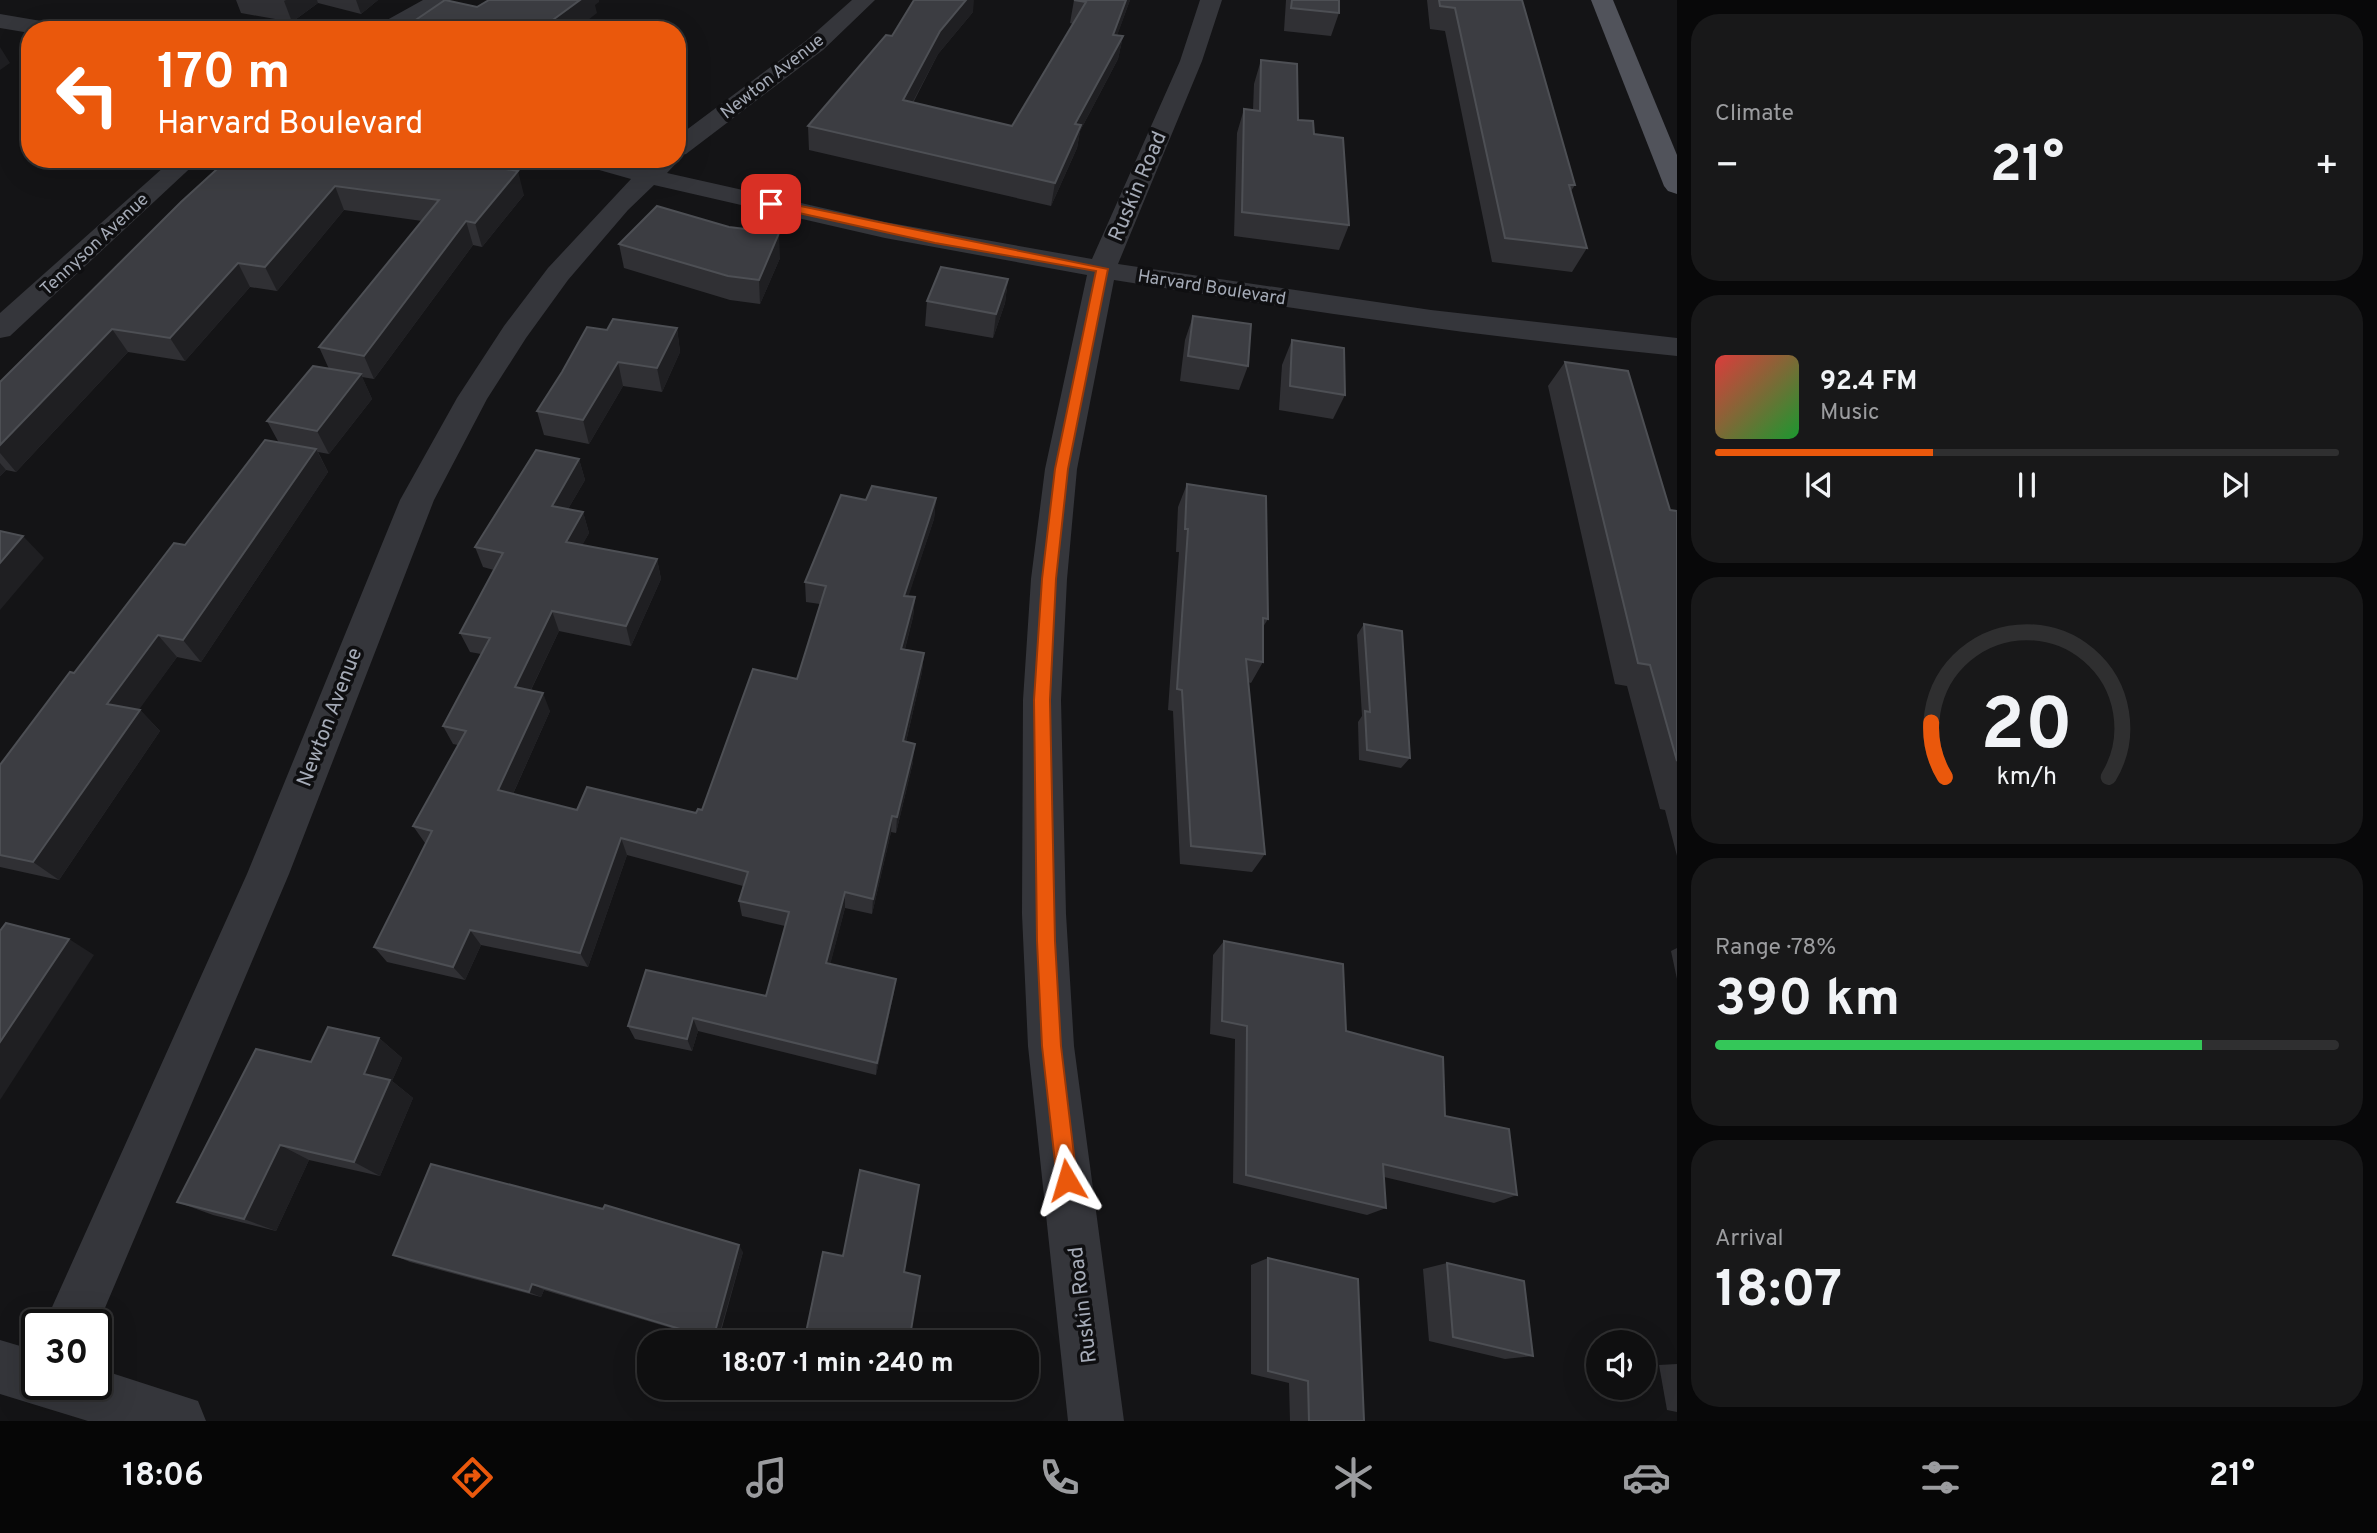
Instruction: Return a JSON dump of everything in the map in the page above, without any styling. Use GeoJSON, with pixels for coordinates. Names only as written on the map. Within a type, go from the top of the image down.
{"type":"FeatureCollection","features":[{"type":"Feature","properties":{"kind":"main road"},"geometry":{"type":"LineString","coordinates":[[1602,0],[1677,187]]}},
{"type":"Feature","properties":{"kind":"street"},"geometry":{"type":"LineString","coordinates":[[398,21],[440,0]]}},
{"type":"Feature","properties":{"kind":"street","name":"Newton Avenue"},"geometry":{"type":"LineString","coordinates":[[686,145],[815,45],[864,0]]}},
{"type":"Feature","properties":{"kind":"street","name":"Ruskin Road"},"geometry":{"type":"LineString","coordinates":[[1096,1421],[1051,1046],[1044,914],[1042,700],[1049,579],[1062,469],[1102,269],[1191,61],[1211,0]]}},
{"type":"Feature","properties":{"kind":"street"},"geometry":{"type":"LineString","coordinates":[[0,21],[21,25]]}},
{"type":"Feature","properties":{"kind":"street","name":"Harvard Boulevard"},"geometry":{"type":"LineString","coordinates":[[686,167],[935,240],[1345,307],[1677,347]]}},
{"type":"Feature","properties":{"kind":"street","name":"Tennyson Avenue"},"geometry":{"type":"LineString","coordinates":[[0,329],[178,168]]}},
{"type":"Feature","properties":{"kind":"street","name":"Newton Avenue"},"geometry":{"type":"LineString","coordinates":[[78,1309],[268,874],[417,500],[472,398],[514,332],[558,274],[618,204],[657,168]]}},
{"type":"Feature","properties":{"kind":"street"},"geometry":{"type":"LineString","coordinates":[[0,1367],[21,1373]]}},
{"type":"Feature","properties":{"kind":"street"},"geometry":{"type":"LineString","coordinates":[[109,1400],[178,1421]]}},
{"type":"Feature","properties":{"kind":"building"},"geometry":{"type":"Polygon","coordinates":[[[445,0],[477,7],[489,0],[580,0],[551,21],[414,21],[445,0]]]}},
{"type":"Feature","properties":{"kind":"building"},"geometry":{"type":"Polygon","coordinates":[[[914,0],[966,0],[940,31],[903,100],[1012,126],[1086,2],[1074,0],[1126,0],[1113,35],[1123,36],[1075,124],[1081,125],[1055,183],[808,126],[886,35],[892,36],[914,0]]]}},
{"type":"Feature","properties":{"kind":"building"},"geometry":{"type":"Polygon","coordinates":[[[1292,0],[1339,0],[1339,13],[1291,8],[1292,0]]]}},
{"type":"Feature","properties":{"kind":"building"},"geometry":{"type":"Polygon","coordinates":[[[1439,0],[1522,0],[1575,185],[1569,185],[1587,248],[1505,238],[1455,8],[1440,6],[1439,0]]]}},
{"type":"Feature","properties":{"kind":"building"},"geometry":{"type":"Polygon","coordinates":[[[1261,60],[1297,64],[1298,120],[1313,121],[1314,134],[1343,138],[1349,225],[1242,212],[1244,109],[1260,111],[1261,60]]]}},
{"type":"Feature","properties":{"kind":"building"},"geometry":{"type":"Polygon","coordinates":[[[218,168],[500,168],[518,171],[475,223],[466,221],[364,356],[319,347],[439,200],[335,186],[265,267],[238,263],[170,338],[112,329],[0,445],[0,382],[218,168]]]}},
{"type":"Feature","properties":{"kind":"building"},"geometry":{"type":"Polygon","coordinates":[[[657,206],[729,227],[779,233],[759,280],[728,276],[619,244],[657,206]]]}},
{"type":"Feature","properties":{"kind":"building"},"geometry":{"type":"Polygon","coordinates":[[[941,267],[1008,279],[996,314],[927,301],[941,267]]]}},
{"type":"Feature","properties":{"kind":"building"},"geometry":{"type":"Polygon","coordinates":[[[1193,316],[1251,324],[1248,366],[1188,356],[1193,316]]]}},
{"type":"Feature","properties":{"kind":"building"},"geometry":{"type":"Polygon","coordinates":[[[613,319],[677,328],[657,368],[618,362],[583,420],[537,411],[587,327],[607,330],[613,319]]]}},
{"type":"Feature","properties":{"kind":"building"},"geometry":{"type":"Polygon","coordinates":[[[1292,340],[1344,348],[1345,395],[1290,386],[1292,340]]]}},
{"type":"Feature","properties":{"kind":"building"},"geometry":{"type":"Polygon","coordinates":[[[1565,362],[1628,371],[1670,510],[1677,511],[1677,761],[1650,665],[1638,663],[1565,362]]]}},
{"type":"Feature","properties":{"kind":"building"},"geometry":{"type":"Polygon","coordinates":[[[313,366],[361,374],[317,431],[267,421],[313,366]]]}},
{"type":"Feature","properties":{"kind":"building"},"geometry":{"type":"Polygon","coordinates":[[[265,440],[316,449],[183,640],[158,635],[107,704],[140,710],[33,862],[0,855],[0,765],[70,672],[74,673],[174,543],[185,545],[265,440]]]}},
{"type":"Feature","properties":{"kind":"building"},"geometry":{"type":"Polygon","coordinates":[[[536,450],[579,459],[552,506],[583,512],[566,542],[657,559],[626,626],[552,611],[515,687],[543,693],[498,790],[577,810],[587,787],[696,813],[698,809],[702,810],[753,669],[797,679],[826,586],[805,582],[841,495],[866,500],[872,486],[936,498],[904,596],[915,597],[901,649],[924,653],[903,741],[915,744],[897,817],[892,816],[873,899],[845,892],[826,963],[896,979],[877,1063],[693,1018],[687,1039],[628,1026],[646,970],[766,996],[789,912],[739,901],[748,872],[621,838],[580,953],[470,930],[453,967],[374,947],[432,831],[413,826],[466,731],[443,726],[490,638],[460,633],[503,553],[475,547],[536,450]]]}},
{"type":"Feature","properties":{"kind":"building"},"geometry":{"type":"Polygon","coordinates":[[[1187,484],[1266,496],[1268,619],[1263,618],[1263,662],[1246,659],[1265,854],[1191,846],[1182,690],[1177,689],[1188,529],[1185,529],[1187,484]]]}},
{"type":"Feature","properties":{"kind":"building"},"geometry":{"type":"Polygon","coordinates":[[[0,531],[23,536],[0,563],[0,531]]]}},
{"type":"Feature","properties":{"kind":"building"},"geometry":{"type":"Polygon","coordinates":[[[1364,624],[1402,631],[1410,758],[1367,750],[1365,711],[1370,712],[1364,624]]]}},
{"type":"Feature","properties":{"kind":"building"},"geometry":{"type":"Polygon","coordinates":[[[6,923],[69,939],[0,1042],[0,931],[6,923]]]}},
{"type":"Feature","properties":{"kind":"building"},"geometry":{"type":"Polygon","coordinates":[[[1224,941],[1343,964],[1346,1031],[1443,1057],[1445,1116],[1509,1129],[1517,1195],[1383,1164],[1386,1208],[1246,1175],[1247,1026],[1222,1021],[1224,941]]]}},
{"type":"Feature","properties":{"kind":"building"},"geometry":{"type":"Polygon","coordinates":[[[328,1027],[379,1038],[364,1074],[390,1080],[354,1162],[280,1145],[244,1219],[177,1202],[256,1049],[311,1062],[328,1027]]]}},
{"type":"Feature","properties":{"kind":"building"},"geometry":{"type":"Polygon","coordinates":[[[431,1164],[603,1209],[605,1205],[739,1245],[715,1330],[683,1330],[532,1284],[529,1292],[393,1255],[431,1164]]]}},
{"type":"Feature","properties":{"kind":"building"},"geometry":{"type":"Polygon","coordinates":[[[860,1170],[919,1185],[904,1272],[920,1276],[911,1330],[807,1330],[823,1252],[843,1256],[860,1170]]]}},
{"type":"Feature","properties":{"kind":"building"},"geometry":{"type":"Polygon","coordinates":[[[1268,1258],[1358,1279],[1364,1421],[1309,1421],[1308,1381],[1268,1371],[1268,1258]]]}},
{"type":"Feature","properties":{"kind":"building"},"geometry":{"type":"Polygon","coordinates":[[[1447,1263],[1524,1281],[1533,1356],[1453,1337],[1447,1263]]]}},
{"type":"Feature","properties":{"kind":"route"},"geometry":{"type":"LineString","coordinates":[[771,204],[935,240],[1102,269],[1062,469],[1049,579],[1042,700],[1044,914],[1051,1046],[1067,1180]]}}]}
